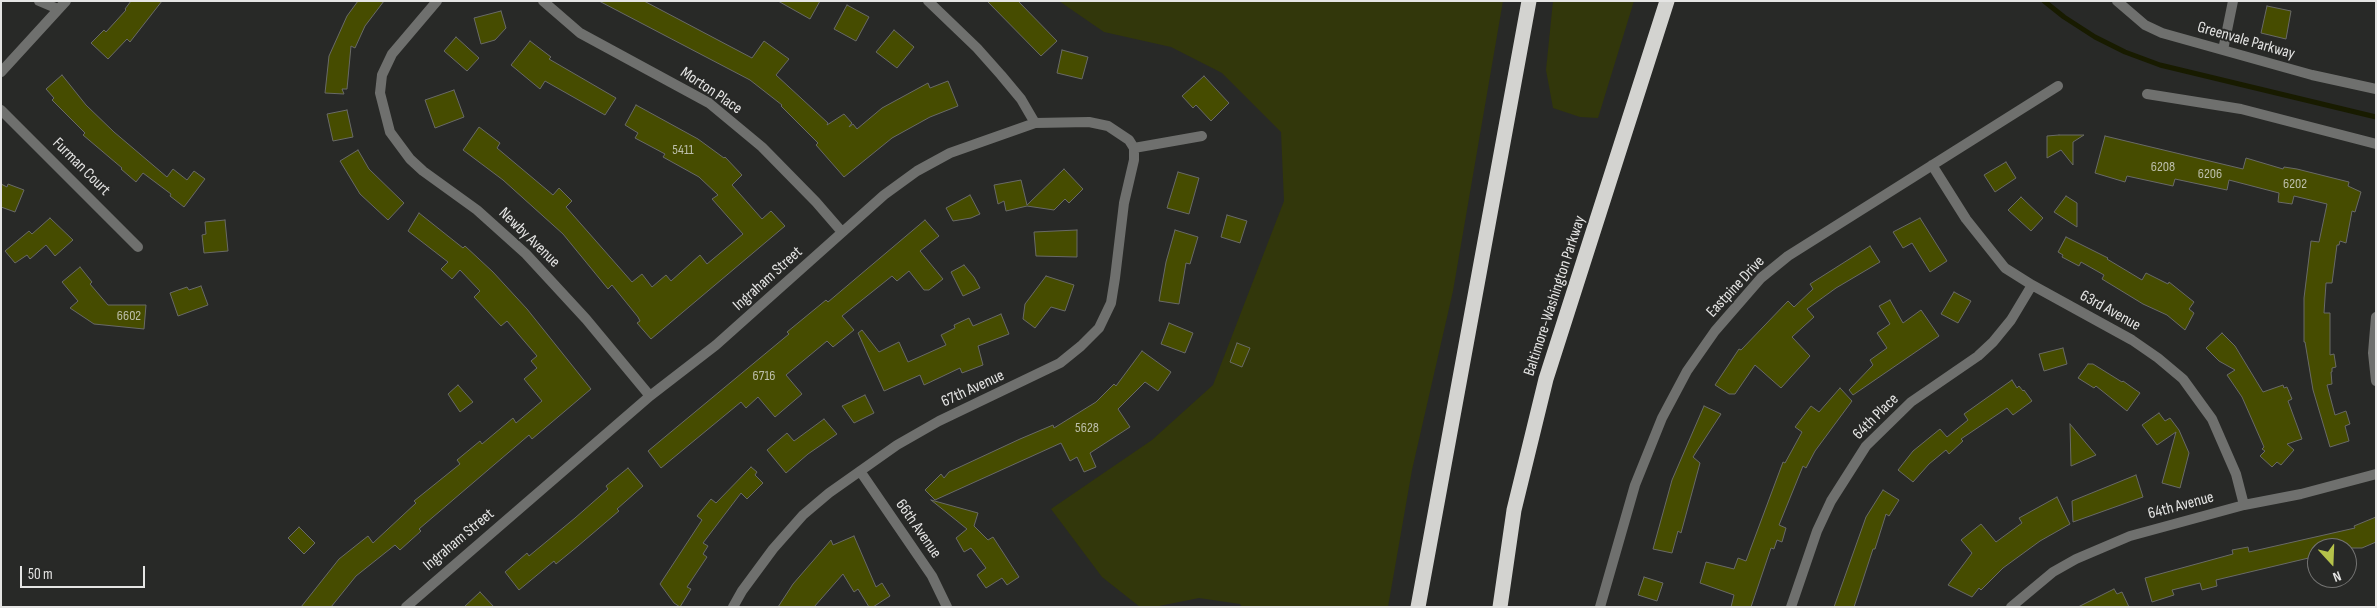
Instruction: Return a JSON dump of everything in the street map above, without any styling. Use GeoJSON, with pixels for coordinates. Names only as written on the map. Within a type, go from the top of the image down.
{"type":"FeatureCollection","features":[{"type":"Feature","properties":{"kind":"highway"},"geometry":{"type":"LineString","coordinates":[[1418,607],[1529,1]]}},
{"type":"Feature","properties":{"kind":"highway","name":"Baltimore-Washington Parkway"},"geometry":{"type":"LineString","coordinates":[[1500,607],[1514,510],[1546,378],[1667,1]]}},
{"type":"Feature","properties":{"kind":"street"},"geometry":{"type":"LineString","coordinates":[[40,1],[58,9]]}},
{"type":"Feature","properties":{"kind":"street"},"geometry":{"type":"LineString","coordinates":[[1,72],[66,1]]}},
{"type":"Feature","properties":{"kind":"street","name":"Newby Avenue"},"geometry":{"type":"LineString","coordinates":[[437,1],[392,54],[382,75],[380,93],[383,111],[390,132],[410,159],[477,210],[526,254],[580,313],[650,396]]}},
{"type":"Feature","properties":{"kind":"street","name":"Morton Place"},"geometry":{"type":"LineString","coordinates":[[543,1],[580,33],[709,103],[774,159],[842,232]]}},
{"type":"Feature","properties":{"kind":"street"},"geometry":{"type":"LineString","coordinates":[[928,1],[977,48],[1001,75],[1021,99],[1035,123]]}},
{"type":"Feature","properties":{"kind":"street","name":"Greenvale Parkway"},"geometry":{"type":"LineString","coordinates":[[2117,1],[2145,25],[2162,33],[2312,75],[2376,89]]}},
{"type":"Feature","properties":{"kind":"street"},"geometry":{"type":"LineString","coordinates":[[2223,50],[2233,1]]}},
{"type":"Feature","properties":{"kind":"street","name":"Eastpine Drive"},"geometry":{"type":"LineString","coordinates":[[1600,607],[1635,485],[1650,445],[1687,371],[1715,331],[1761,278],[1788,256],[2058,86]]}},
{"type":"Feature","properties":{"kind":"street"},"geometry":{"type":"LineString","coordinates":[[2147,94],[2241,109],[2376,144]]}},
{"type":"Feature","properties":{"kind":"street","name":"Furman Court"},"geometry":{"type":"LineString","coordinates":[[1,110],[138,246]]}},
{"type":"Feature","properties":{"kind":"street","name":"Ingraham Street"},"geometry":{"type":"LineString","coordinates":[[406,607],[650,396],[716,345],[884,195],[917,171],[950,153],[1035,123],[1089,122],[1108,126],[1129,140],[1134,148]]}},
{"type":"Feature","properties":{"kind":"street"},"geometry":{"type":"LineString","coordinates":[[1134,148],[1202,136]]}},
{"type":"Feature","properties":{"kind":"street","name":"67th Avenue"},"geometry":{"type":"LineString","coordinates":[[733,607],[773,549],[803,515],[860,471],[897,444],[1060,363],[1082,346],[1099,328],[1111,303],[1124,203],[1134,160],[1134,148]]}},
{"type":"Feature","properties":{"kind":"street","name":"63rd Avenue"},"geometry":{"type":"LineString","coordinates":[[1932,165],[1984,244],[2005,268],[2132,340],[2184,379],[2212,419],[2236,474],[2244,505]]}},
{"type":"Feature","properties":{"kind":"street","name":"64th Place"},"geometry":{"type":"LineString","coordinates":[[1791,607],[1817,531],[1827,508],[1849,470],[1866,446],[1911,402],[1978,356],[1993,342],[2011,320],[2032,285]]}},
{"type":"Feature","properties":{"kind":"street"},"geometry":{"type":"LineString","coordinates":[[2376,317],[2373,353],[2376,381]]}},
{"type":"Feature","properties":{"kind":"street","name":"66th Avenue"},"geometry":{"type":"LineString","coordinates":[[860,471],[932,576],[947,607]]}},
{"type":"Feature","properties":{"kind":"street","name":"64th Avenue"},"geometry":{"type":"LineString","coordinates":[[2011,607],[2053,572],[2102,547],[2137,534],[2244,505],[2301,494],[2376,474]]}},
{"type":"Feature","properties":{"kind":"green space"},"geometry":{"type":"Polygon","coordinates":[[[1059,1],[1503,1],[1453,291],[1412,470],[1388,607],[1242,607],[1240,604],[1199,598],[1154,607],[1140,607],[1102,577],[1051,509],[1152,440],[1213,385],[1284,201],[1281,132],[1222,73],[1171,47],[1104,32],[1059,1]]]}},
{"type":"Feature","properties":{"kind":"green space"},"geometry":{"type":"Polygon","coordinates":[[[1553,1],[1634,1],[1598,118],[1580,117],[1553,108],[1546,70],[1553,1]]]}},
{"type":"Feature","properties":{"kind":"building"},"geometry":{"type":"Polygon","coordinates":[[[131,1],[162,1],[130,42],[127,39],[108,59],[91,43],[104,30],[106,32],[126,10],[131,1]]]}},
{"type":"Feature","properties":{"kind":"building"},"geometry":{"type":"Polygon","coordinates":[[[358,1],[384,1],[365,26],[355,48],[351,46],[347,89],[342,89],[344,94],[325,93],[329,56],[347,16],[358,1]]]}},
{"type":"Feature","properties":{"kind":"building"},"geometry":{"type":"Polygon","coordinates":[[[599,1],[644,1],[752,58],[764,41],[789,59],[776,75],[828,123],[827,125],[844,114],[852,123],[849,127],[853,124],[857,129],[882,108],[928,83],[930,88],[948,81],[958,106],[930,117],[892,138],[844,177],[816,145],[818,143],[782,105],[750,80],[599,1]]]}},
{"type":"Feature","properties":{"kind":"building"},"geometry":{"type":"Polygon","coordinates":[[[778,1],[820,1],[810,19],[778,1]]]}},
{"type":"Feature","properties":{"kind":"building"},"geometry":{"type":"Polygon","coordinates":[[[987,1],[1018,1],[1057,41],[1041,56],[987,1]]]}},
{"type":"Feature","properties":{"kind":"building"},"geometry":{"type":"Polygon","coordinates":[[[847,5],[869,17],[856,41],[834,29],[847,5]]]}},
{"type":"Feature","properties":{"kind":"building"},"geometry":{"type":"Polygon","coordinates":[[[2267,6],[2291,11],[2286,39],[2261,33],[2267,6]]]}},
{"type":"Feature","properties":{"kind":"building"},"geometry":{"type":"Polygon","coordinates":[[[501,11],[506,28],[495,40],[481,44],[474,18],[501,11]]]}},
{"type":"Feature","properties":{"kind":"building"},"geometry":{"type":"Polygon","coordinates":[[[894,30],[914,47],[897,68],[876,52],[894,30]]]}},
{"type":"Feature","properties":{"kind":"building"},"geometry":{"type":"Polygon","coordinates":[[[456,37],[479,58],[467,71],[444,51],[456,37]]]}},
{"type":"Feature","properties":{"kind":"building"},"geometry":{"type":"Polygon","coordinates":[[[530,41],[551,57],[549,59],[616,98],[605,115],[545,81],[540,89],[511,65],[530,41]]]}},
{"type":"Feature","properties":{"kind":"building"},"geometry":{"type":"Polygon","coordinates":[[[1062,50],[1088,57],[1082,79],[1057,73],[1062,50]]]}},
{"type":"Feature","properties":{"kind":"building"},"geometry":{"type":"Polygon","coordinates":[[[62,75],[86,105],[114,132],[167,177],[173,169],[187,180],[194,171],[205,179],[184,207],[170,196],[171,194],[143,173],[136,182],[83,135],[85,133],[52,100],[54,98],[46,89],[62,75]]]}},
{"type":"Feature","properties":{"kind":"building"},"geometry":{"type":"Polygon","coordinates":[[[1204,76],[1229,103],[1211,121],[1196,105],[1193,108],[1182,96],[1204,76]]]}},
{"type":"Feature","properties":{"kind":"building"},"geometry":{"type":"Polygon","coordinates":[[[454,90],[464,117],[435,128],[425,100],[454,90]]]}},
{"type":"Feature","properties":{"kind":"building"},"geometry":{"type":"Polygon","coordinates":[[[636,105],[698,139],[725,157],[742,175],[732,185],[762,219],[771,211],[785,226],[651,339],[637,323],[640,321],[638,317],[612,285],[608,289],[563,234],[503,180],[463,150],[479,127],[500,143],[497,148],[553,195],[559,188],[572,201],[566,207],[632,282],[642,274],[652,287],[666,275],[671,281],[700,255],[707,264],[743,234],[712,199],[718,195],[699,177],[663,157],[665,154],[635,138],[638,133],[625,125],[636,105]]]}},
{"type":"Feature","properties":{"kind":"building"},"geometry":{"type":"Polygon","coordinates":[[[347,110],[353,137],[333,141],[327,114],[347,110]]]}},
{"type":"Feature","properties":{"kind":"building"},"geometry":{"type":"Polygon","coordinates":[[[2084,135],[2073,142],[2073,165],[2061,150],[2047,158],[2047,136],[2084,135]]]}},
{"type":"Feature","properties":{"kind":"building"},"geometry":{"type":"Polygon","coordinates":[[[2105,136],[2243,169],[2246,158],[2283,169],[2284,167],[2297,169],[2349,182],[2348,186],[2361,192],[2355,212],[2352,211],[2346,243],[2340,241],[2339,245],[2337,245],[2332,283],[2326,283],[2324,313],[2330,313],[2330,355],[2334,354],[2336,367],[2332,368],[2331,372],[2332,384],[2327,385],[2335,415],[2346,411],[2350,424],[2345,426],[2349,441],[2330,447],[2313,390],[2304,342],[2304,298],[2311,241],[2319,242],[2327,204],[2294,196],[2292,204],[2278,202],[2279,193],[2229,180],[2227,190],[2175,179],[2173,186],[2127,176],[2125,182],[2095,173],[2105,136]]]}},
{"type":"Feature","properties":{"kind":"building"},"geometry":{"type":"Polygon","coordinates":[[[358,150],[369,169],[404,203],[388,220],[360,194],[340,161],[358,150]]]}},
{"type":"Feature","properties":{"kind":"building"},"geometry":{"type":"Polygon","coordinates":[[[2006,162],[2016,178],[1995,192],[1984,175],[2006,162]]]}},
{"type":"Feature","properties":{"kind":"building"},"geometry":{"type":"Polygon","coordinates":[[[1064,169],[1083,189],[1069,203],[1065,199],[1054,210],[1027,206],[1006,211],[1004,201],[998,204],[994,185],[1021,180],[1027,205],[1064,169]]]}},
{"type":"Feature","properties":{"kind":"building"},"geometry":{"type":"Polygon","coordinates":[[[1178,172],[1199,178],[1189,214],[1167,208],[1178,172]]]}},
{"type":"Feature","properties":{"kind":"building"},"geometry":{"type":"Polygon","coordinates":[[[1,184],[7,187],[8,184],[24,190],[15,212],[1,207],[1,184]]]}},
{"type":"Feature","properties":{"kind":"building"},"geometry":{"type":"Polygon","coordinates":[[[970,195],[980,214],[971,218],[953,221],[946,208],[970,195]]]}},
{"type":"Feature","properties":{"kind":"building"},"geometry":{"type":"Polygon","coordinates":[[[2066,196],[2077,203],[2077,227],[2054,212],[2066,196]]]}},
{"type":"Feature","properties":{"kind":"building"},"geometry":{"type":"Polygon","coordinates":[[[2021,197],[2043,218],[2031,231],[2008,210],[2021,197]]]}},
{"type":"Feature","properties":{"kind":"building"},"geometry":{"type":"Polygon","coordinates":[[[419,213],[463,248],[465,246],[493,272],[527,309],[591,389],[532,439],[529,435],[419,529],[421,531],[400,550],[395,545],[356,576],[331,607],[301,607],[339,559],[368,536],[373,543],[416,503],[414,501],[460,464],[457,460],[480,441],[482,444],[513,418],[516,423],[542,401],[524,379],[537,368],[531,361],[537,356],[507,321],[501,326],[474,297],[480,291],[460,270],[452,279],[441,269],[448,262],[408,231],[419,213]]]}},
{"type":"Feature","properties":{"kind":"building"},"geometry":{"type":"Polygon","coordinates":[[[1227,215],[1247,221],[1240,243],[1221,237],[1227,215]]]}},
{"type":"Feature","properties":{"kind":"building"},"geometry":{"type":"Polygon","coordinates":[[[50,218],[73,240],[55,256],[46,245],[30,259],[27,255],[15,263],[5,251],[29,231],[32,234],[50,218]]]}},
{"type":"Feature","properties":{"kind":"building"},"geometry":{"type":"Polygon","coordinates":[[[1920,218],[1947,261],[1930,272],[1912,243],[1903,248],[1893,232],[1920,218]]]}},
{"type":"Feature","properties":{"kind":"building"},"geometry":{"type":"Polygon","coordinates":[[[225,220],[228,251],[204,253],[202,235],[206,234],[205,222],[225,220]]]}},
{"type":"Feature","properties":{"kind":"building"},"geometry":{"type":"Polygon","coordinates":[[[925,220],[939,236],[920,251],[943,279],[929,290],[924,290],[909,271],[897,281],[892,276],[842,316],[854,330],[833,347],[827,341],[786,375],[802,394],[775,417],[758,397],[746,408],[741,402],[661,468],[648,451],[789,334],[787,332],[826,300],[828,302],[925,220]]]}},
{"type":"Feature","properties":{"kind":"building"},"geometry":{"type":"Polygon","coordinates":[[[1077,230],[1077,257],[1036,256],[1034,232],[1077,230]]]}},
{"type":"Feature","properties":{"kind":"building"},"geometry":{"type":"Polygon","coordinates":[[[1175,230],[1198,237],[1190,264],[1186,263],[1179,304],[1159,301],[1166,262],[1175,230]]]}},
{"type":"Feature","properties":{"kind":"building"},"geometry":{"type":"Polygon","coordinates":[[[2066,237],[2108,258],[2142,280],[2146,273],[2168,284],[2169,282],[2194,302],[2189,309],[2194,313],[2185,330],[2167,315],[2143,304],[2102,279],[2104,275],[2081,262],[2079,266],[2062,257],[2063,255],[2058,252],[2066,237]]]}},
{"type":"Feature","properties":{"kind":"building"},"geometry":{"type":"Polygon","coordinates":[[[1870,246],[1880,262],[1836,288],[1807,309],[1814,317],[1792,337],[1810,356],[1781,388],[1755,365],[1735,394],[1729,394],[1715,385],[1739,349],[1741,350],[1788,301],[1794,307],[1813,289],[1810,284],[1870,246]]]}},
{"type":"Feature","properties":{"kind":"building"},"geometry":{"type":"Polygon","coordinates":[[[964,265],[980,288],[963,296],[951,272],[964,265]]]}},
{"type":"Feature","properties":{"kind":"building"},"geometry":{"type":"Polygon","coordinates":[[[80,267],[92,282],[90,284],[108,305],[146,305],[144,329],[94,324],[70,308],[78,301],[62,282],[80,267]]]}},
{"type":"Feature","properties":{"kind":"building"},"geometry":{"type":"Polygon","coordinates":[[[1046,276],[1074,285],[1065,311],[1051,307],[1035,328],[1023,319],[1025,304],[1046,276]]]}},
{"type":"Feature","properties":{"kind":"building"},"geometry":{"type":"Polygon","coordinates":[[[201,286],[208,305],[178,316],[170,293],[187,287],[189,290],[201,286]]]}},
{"type":"Feature","properties":{"kind":"building"},"geometry":{"type":"Polygon","coordinates":[[[1954,292],[1971,301],[1958,323],[1941,314],[1954,292]]]}},
{"type":"Feature","properties":{"kind":"building"},"geometry":{"type":"Polygon","coordinates":[[[1890,300],[1903,323],[1921,310],[1939,336],[1853,395],[1849,390],[1873,365],[1870,360],[1887,348],[1877,333],[1890,324],[1879,306],[1890,300]]]}},
{"type":"Feature","properties":{"kind":"building"},"geometry":{"type":"Polygon","coordinates":[[[1001,314],[1009,334],[978,346],[983,365],[962,373],[960,368],[924,385],[920,375],[884,391],[858,333],[862,330],[879,352],[899,342],[908,362],[946,345],[941,335],[955,328],[954,325],[969,318],[973,326],[1001,314]]]}},
{"type":"Feature","properties":{"kind":"building"},"geometry":{"type":"Polygon","coordinates":[[[1169,323],[1193,333],[1185,353],[1161,344],[1169,323]]]}},
{"type":"Feature","properties":{"kind":"building"},"geometry":{"type":"Polygon","coordinates":[[[2222,333],[2235,346],[2263,392],[2283,385],[2284,388],[2287,387],[2292,399],[2288,401],[2302,439],[2287,444],[2294,450],[2281,465],[2277,462],[2272,467],[2260,456],[2265,451],[2262,449],[2264,447],[2242,397],[2227,375],[2235,370],[2219,361],[2206,348],[2222,333]]]}},
{"type":"Feature","properties":{"kind":"building"},"geometry":{"type":"Polygon","coordinates":[[[1237,343],[1250,348],[1242,367],[1230,362],[1237,343]]]}},
{"type":"Feature","properties":{"kind":"building"},"geometry":{"type":"Polygon","coordinates":[[[2063,348],[2067,364],[2044,371],[2039,354],[2063,348]]]}},
{"type":"Feature","properties":{"kind":"building"},"geometry":{"type":"Polygon","coordinates":[[[1142,351],[1171,372],[1158,391],[1145,382],[1118,409],[1130,427],[1090,453],[1096,467],[1084,472],[1077,457],[1070,461],[1061,443],[935,500],[925,490],[941,474],[944,478],[949,472],[1020,439],[1053,425],[1054,428],[1096,402],[1114,384],[1116,386],[1142,351]]]}},
{"type":"Feature","properties":{"kind":"building"},"geometry":{"type":"Polygon","coordinates":[[[2088,364],[2093,364],[2140,393],[2127,411],[2096,386],[2094,388],[2078,378],[2088,364]]]}},
{"type":"Feature","properties":{"kind":"building"},"geometry":{"type":"Polygon","coordinates":[[[2012,380],[2017,388],[2019,386],[2024,390],[2032,401],[2013,415],[2007,408],[1961,439],[1963,441],[1949,454],[1946,450],[1929,464],[1913,482],[1898,470],[1913,451],[1940,429],[1947,437],[1968,420],[1964,414],[2012,380]]]}},
{"type":"Feature","properties":{"kind":"building"},"geometry":{"type":"Polygon","coordinates":[[[458,385],[473,402],[460,412],[448,394],[458,385]]]}},
{"type":"Feature","properties":{"kind":"building"},"geometry":{"type":"Polygon","coordinates":[[[1840,388],[1852,401],[1815,451],[1806,468],[1803,466],[1779,525],[1786,528],[1782,542],[1777,540],[1774,549],[1771,548],[1751,607],[1731,607],[1734,595],[1700,583],[1706,562],[1734,569],[1738,558],[1746,561],[1783,462],[1785,463],[1802,432],[1795,427],[1811,406],[1819,412],[1840,388]]]}},
{"type":"Feature","properties":{"kind":"building"},"geometry":{"type":"Polygon","coordinates":[[[865,395],[874,413],[854,423],[842,406],[865,395]]]}},
{"type":"Feature","properties":{"kind":"building"},"geometry":{"type":"Polygon","coordinates":[[[1704,406],[1721,414],[1693,457],[1700,463],[1681,533],[1678,531],[1672,553],[1653,549],[1672,480],[1704,406]]]}},
{"type":"Feature","properties":{"kind":"building"},"geometry":{"type":"Polygon","coordinates":[[[2159,413],[2165,421],[2170,418],[2179,430],[2189,453],[2180,488],[2162,483],[2176,432],[2157,445],[2142,425],[2159,413]]]}},
{"type":"Feature","properties":{"kind":"building"},"geometry":{"type":"Polygon","coordinates":[[[824,419],[837,434],[808,454],[786,473],[767,450],[787,433],[794,441],[824,419]]]}},
{"type":"Feature","properties":{"kind":"building"},"geometry":{"type":"Polygon","coordinates":[[[2070,424],[2096,455],[2071,466],[2070,424]]]}},
{"type":"Feature","properties":{"kind":"building"},"geometry":{"type":"Polygon","coordinates":[[[751,467],[757,472],[755,475],[763,483],[747,499],[741,493],[703,543],[708,546],[703,554],[707,557],[687,587],[691,589],[680,607],[674,603],[660,584],[702,520],[697,516],[711,499],[716,503],[751,467]]]}},
{"type":"Feature","properties":{"kind":"building"},"geometry":{"type":"Polygon","coordinates":[[[628,468],[643,486],[617,509],[619,511],[578,546],[556,564],[554,561],[519,590],[505,572],[527,553],[529,556],[575,518],[608,489],[606,486],[628,468]]]}},
{"type":"Feature","properties":{"kind":"building"},"geometry":{"type":"Polygon","coordinates":[[[2136,475],[2143,497],[2073,522],[2072,501],[2136,475]]]}},
{"type":"Feature","properties":{"kind":"building"},"geometry":{"type":"Polygon","coordinates":[[[1883,490],[1899,500],[1889,516],[1886,514],[1854,607],[1834,607],[1866,517],[1883,490]]]}},
{"type":"Feature","properties":{"kind":"building"},"geometry":{"type":"Polygon","coordinates":[[[2057,497],[2070,524],[2040,541],[2003,568],[1981,590],[1979,588],[1972,597],[1948,585],[1972,553],[1961,540],[1981,524],[1996,542],[2022,523],[2019,518],[2057,497]]]}},
{"type":"Feature","properties":{"kind":"building"},"geometry":{"type":"Polygon","coordinates":[[[931,500],[978,513],[974,526],[988,540],[993,537],[1019,577],[1007,585],[1002,578],[986,588],[977,575],[986,568],[971,548],[964,552],[956,538],[967,529],[931,500]]]}},
{"type":"Feature","properties":{"kind":"building"},"geometry":{"type":"Polygon","coordinates":[[[2376,517],[2376,542],[2362,548],[2357,548],[2357,538],[2311,538],[2355,528],[2354,526],[2376,517]]]}},
{"type":"Feature","properties":{"kind":"building"},"geometry":{"type":"Polygon","coordinates":[[[299,527],[315,543],[304,554],[288,538],[299,527]]]}},
{"type":"Feature","properties":{"kind":"building"},"geometry":{"type":"Polygon","coordinates":[[[854,536],[876,587],[882,583],[890,596],[873,607],[869,607],[858,589],[854,592],[843,574],[814,607],[778,607],[793,584],[831,540],[833,545],[854,536]]]}},
{"type":"Feature","properties":{"kind":"building"},"geometry":{"type":"Polygon","coordinates":[[[2307,539],[2307,558],[2216,580],[2217,586],[2202,590],[2200,583],[2172,590],[2174,595],[2152,602],[2145,578],[2233,554],[2232,550],[2248,547],[2249,552],[2307,539]]]}},
{"type":"Feature","properties":{"kind":"building"},"geometry":{"type":"Polygon","coordinates":[[[1644,577],[1663,583],[1657,601],[1638,595],[1644,577]]]}},
{"type":"Feature","properties":{"kind":"building"},"geometry":{"type":"Polygon","coordinates":[[[2114,589],[2117,594],[2122,592],[2129,607],[2078,607],[2114,589]]]}},
{"type":"Feature","properties":{"kind":"building"},"geometry":{"type":"Polygon","coordinates":[[[480,592],[494,607],[464,607],[480,592]]]}},
{"type":"Feature","properties":{"kind":"waterway"},"geometry":{"type":"LineString","coordinates":[[2044,1],[2064,17],[2095,37],[2125,52],[2160,65],[2376,117]]}}]}
